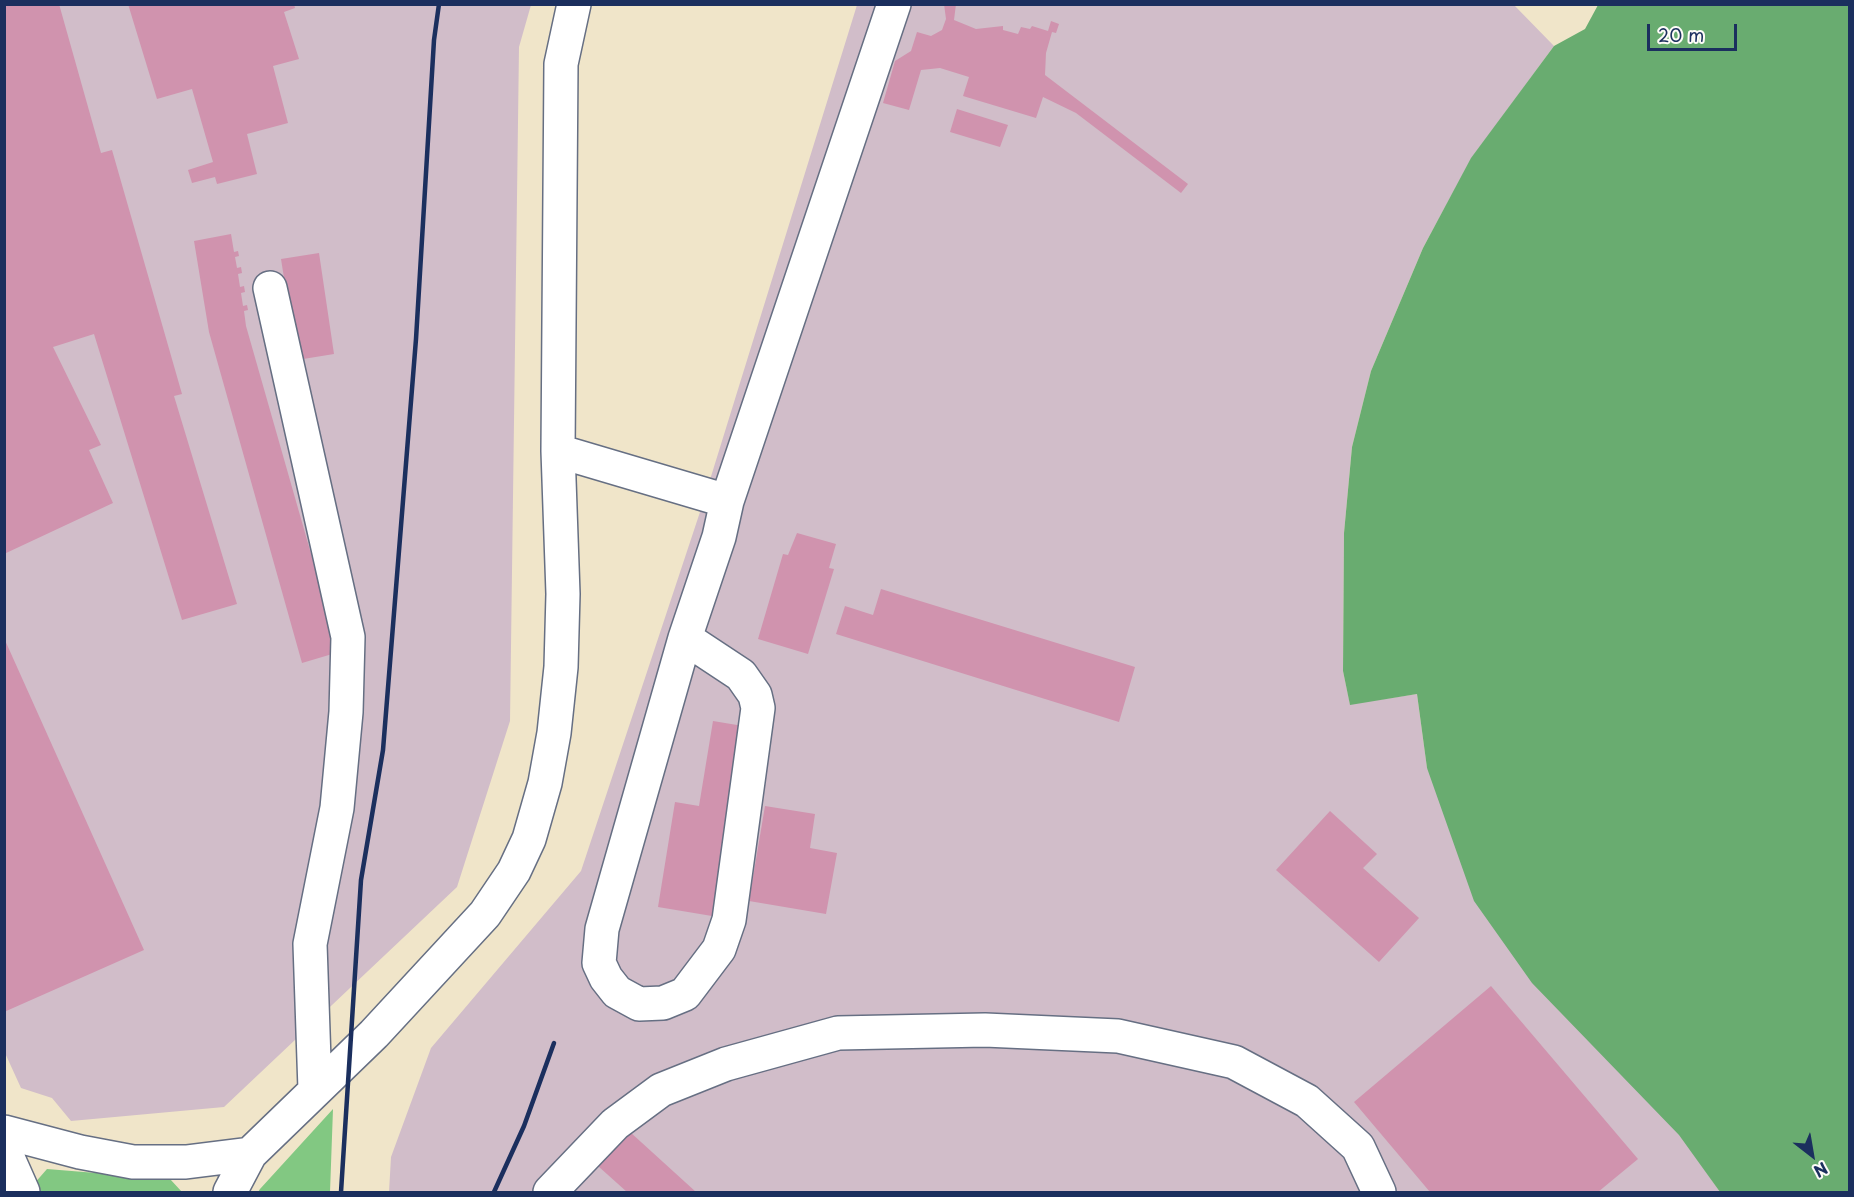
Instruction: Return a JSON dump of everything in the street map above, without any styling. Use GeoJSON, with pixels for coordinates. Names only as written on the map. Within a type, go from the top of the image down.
{"type":"FeatureCollection","features":[{"type":"Feature","properties":{"kind":"street"},"geometry":{"type":"LineString","coordinates":[[230,1192],[250,1154],[390,1018],[485,915],[514,871],[530,839],[545,783],[554,733],[561,667],[563,594],[558,451],[561,64],[574,4]]}},
{"type":"Feature","properties":{"kind":"street"},"geometry":{"type":"LineString","coordinates":[[685,638],[741,675],[755,695],[758,708],[729,920],[718,949],[685,994],[663,1003],[639,1004],[617,992],[606,978],[599,963],[598,947],[602,929],[685,638],[719,537],[727,501],[894,4]]}},
{"type":"Feature","properties":{"kind":"street"},"geometry":{"type":"LineString","coordinates":[[270,288],[348,637],[346,712],[337,808],[310,944],[315,1090]]}},
{"type":"Feature","properties":{"kind":"street"},"geometry":{"type":"LineString","coordinates":[[558,451],[727,501]]}},
{"type":"Feature","properties":{"kind":"street"},"geometry":{"type":"LineString","coordinates":[[550,1192],[615,1124],[661,1090],[726,1064],[838,1033],[984,1030],[1118,1036],[1234,1062],[1307,1101],[1358,1147],[1397,1192]]}},
{"type":"Feature","properties":{"kind":"street"},"geometry":{"type":"LineString","coordinates":[[4,1132],[80,1152],[133,1162],[186,1162],[250,1154]]}},
{"type":"Feature","properties":{"kind":"street"},"geometry":{"type":"LineString","coordinates":[[1358,1147],[1379,1192]]}},
{"type":"Feature","properties":{"kind":"street"},"geometry":{"type":"LineString","coordinates":[[4,1149],[23,1192]]}},
{"type":"Feature","properties":{"kind":"shaded area"},"geometry":{"type":"Polygon","coordinates":[[[4,5],[531,5],[519,47],[510,721],[457,887],[224,1107],[71,1121],[52,1098],[21,1088],[5,1053],[4,5]]]}},
{"type":"Feature","properties":{"kind":"shaded area"},"geometry":{"type":"Polygon","coordinates":[[[857,5],[1514,5],[1554,46],[1471,159],[1423,248],[1371,371],[1352,447],[1344,533],[1343,671],[1350,704],[1417,694],[1427,768],[1720,1192],[389,1192],[391,1157],[431,1048],[581,871],[700,512],[857,5]]]}},
{"type":"Feature","properties":{"kind":"green space"},"geometry":{"type":"Polygon","coordinates":[[[1598,5],[1849,5],[1849,1192],[1720,1192],[1679,1135],[1532,983],[1474,901],[1427,768],[1417,694],[1350,705],[1343,671],[1344,533],[1352,447],[1371,371],[1423,248],[1471,158],[1554,46],[1585,29],[1598,5]]]}},
{"type":"Feature","properties":{"kind":"green space"},"geometry":{"type":"Polygon","coordinates":[[[333,1109],[330,1192],[258,1192],[260,1189],[333,1109]]]}},
{"type":"Feature","properties":{"kind":"green space"},"geometry":{"type":"Polygon","coordinates":[[[47,1169],[170,1179],[182,1192],[37,1192],[33,1185],[47,1169]]]}},
{"type":"Feature","properties":{"kind":"building"},"geometry":{"type":"Polygon","coordinates":[[[4,4],[59,4],[101,153],[112,150],[182,394],[174,396],[237,604],[182,620],[94,334],[53,347],[101,445],[89,450],[113,503],[4,554],[4,4]]]}},
{"type":"Feature","properties":{"kind":"building"},"geometry":{"type":"Polygon","coordinates":[[[128,4],[294,4],[295,8],[284,12],[299,59],[273,66],[288,123],[247,134],[257,174],[217,184],[215,177],[192,183],[188,170],[213,162],[192,89],[157,99],[128,4]]]}},
{"type":"Feature","properties":{"kind":"building"},"geometry":{"type":"Polygon","coordinates":[[[944,4],[956,4],[954,20],[976,29],[1003,26],[1003,30],[1018,34],[1021,27],[1030,29],[1032,26],[1048,31],[1051,21],[1059,24],[1056,33],[1052,32],[1046,53],[1045,75],[1188,184],[1181,193],[1076,113],[1043,97],[1036,118],[963,96],[969,77],[940,68],[921,70],[909,110],[883,103],[895,61],[911,51],[917,32],[931,36],[942,30],[946,19],[944,4]]]}},
{"type":"Feature","properties":{"kind":"building"},"geometry":{"type":"Polygon","coordinates":[[[957,109],[1008,125],[1000,147],[950,132],[957,109]]]}},
{"type":"Feature","properties":{"kind":"building"},"geometry":{"type":"Polygon","coordinates":[[[231,234],[234,252],[238,251],[239,256],[235,257],[237,268],[241,267],[242,273],[238,274],[240,287],[244,286],[245,292],[241,293],[243,306],[247,305],[248,310],[244,311],[246,326],[339,652],[302,663],[209,332],[194,241],[231,234]]]}},
{"type":"Feature","properties":{"kind":"building"},"geometry":{"type":"Polygon","coordinates":[[[319,253],[334,354],[297,360],[281,259],[319,253]]]}},
{"type":"Feature","properties":{"kind":"building"},"geometry":{"type":"Polygon","coordinates":[[[797,533],[836,544],[829,568],[834,569],[808,654],[758,639],[783,554],[788,555],[797,533]]]}},
{"type":"Feature","properties":{"kind":"building"},"geometry":{"type":"Polygon","coordinates":[[[881,589],[1135,667],[1119,722],[836,634],[845,606],[873,615],[881,589]]]}},
{"type":"Feature","properties":{"kind":"building"},"geometry":{"type":"Polygon","coordinates":[[[4,638],[144,950],[4,1012],[4,638]]]}},
{"type":"Feature","properties":{"kind":"building"},"geometry":{"type":"Polygon","coordinates":[[[713,721],[743,726],[712,916],[658,907],[675,802],[699,806],[713,721]]]}},
{"type":"Feature","properties":{"kind":"building"},"geometry":{"type":"Polygon","coordinates":[[[765,806],[815,814],[810,848],[837,853],[826,914],[749,901],[765,806]]]}},
{"type":"Feature","properties":{"kind":"building"},"geometry":{"type":"Polygon","coordinates":[[[1330,811],[1377,854],[1363,868],[1419,918],[1379,962],[1276,870],[1330,811]]]}},
{"type":"Feature","properties":{"kind":"building"},"geometry":{"type":"Polygon","coordinates":[[[1491,986],[1638,1159],[1598,1192],[1430,1192],[1354,1102],[1491,986]]]}},
{"type":"Feature","properties":{"kind":"building"},"geometry":{"type":"Polygon","coordinates":[[[630,1132],[696,1192],[627,1192],[598,1166],[630,1132]]]}},
{"type":"Feature","properties":{"kind":"railway"},"geometry":{"type":"LineString","coordinates":[[341,1192],[361,880],[383,750],[416,339],[434,40],[439,4]]}},
{"type":"Feature","properties":{"kind":"railway"},"geometry":{"type":"LineString","coordinates":[[494,1192],[524,1126],[554,1043]]}}]}
